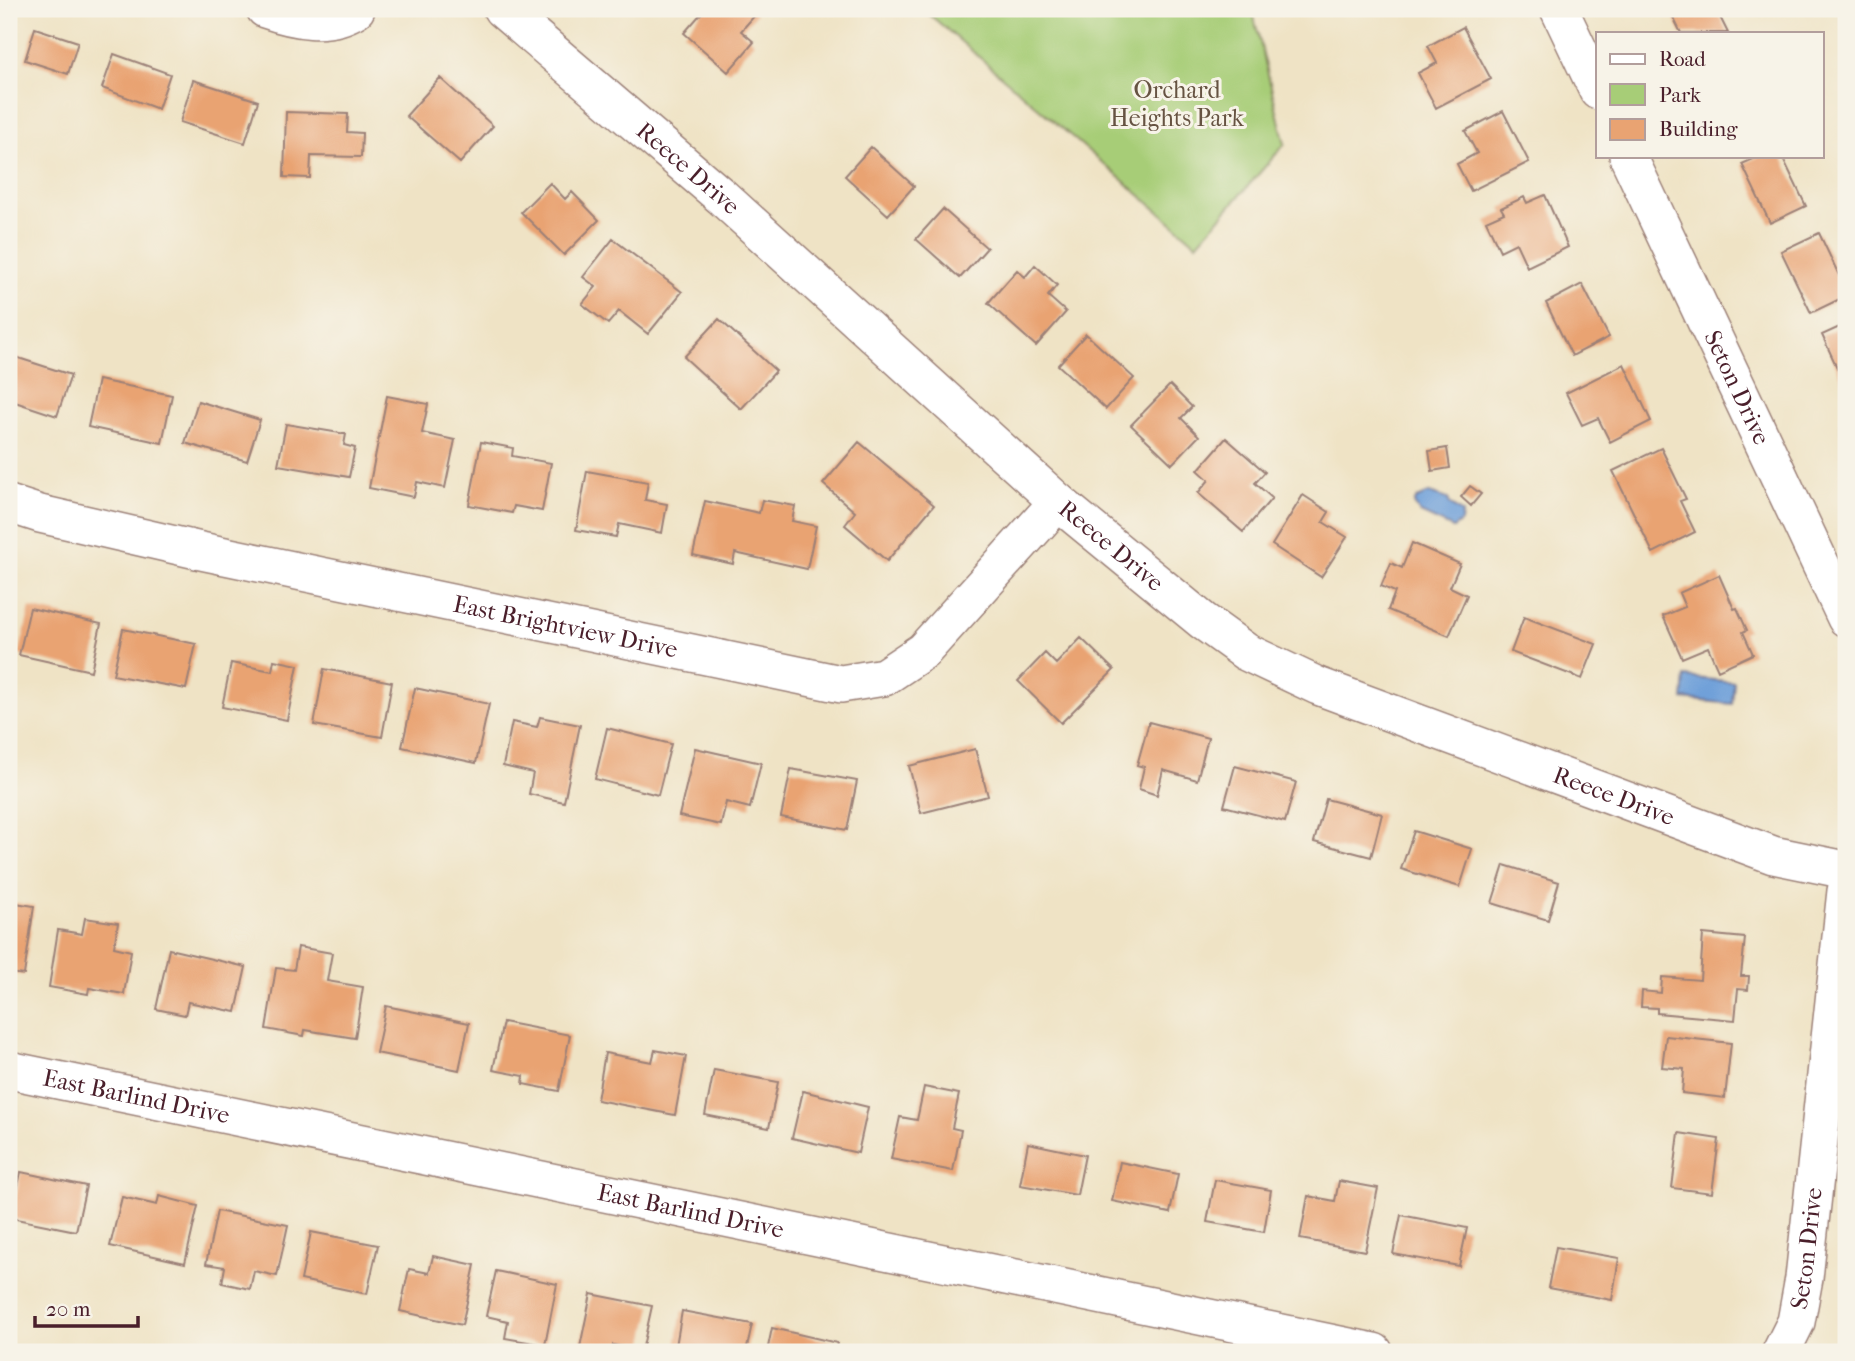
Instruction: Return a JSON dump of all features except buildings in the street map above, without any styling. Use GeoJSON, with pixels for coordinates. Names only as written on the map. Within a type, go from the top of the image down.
{"type":"FeatureCollection","features":[{"type":"Feature","properties":{"kind":"street"},"geometry":{"type":"LineString","coordinates":[[265,9],[317,21],[356,9]]}},
{"type":"Feature","properties":{"kind":"street","name":"Reece Drive"},"geometry":{"type":"LineString","coordinates":[[502,9],[722,197],[1058,502],[1203,621],[1246,652],[1318,686],[1773,855],[1846,870]]}},
{"type":"Feature","properties":{"kind":"street"},"geometry":{"type":"LineString","coordinates":[[1559,9],[1596,88]]}},
{"type":"Feature","properties":{"kind":"street","name":"Seton Drive"},"geometry":{"type":"LineString","coordinates":[[1629,158],[1846,618]]}},
{"type":"Feature","properties":{"kind":"street","name":"East Brightview Drive"},"geometry":{"type":"LineString","coordinates":[[9,504],[40,514],[211,553],[841,684],[884,677],[923,651],[1058,502]]}},
{"type":"Feature","properties":{"kind":"street","name":"Seton Drive"},"geometry":{"type":"LineString","coordinates":[[1781,1352],[1796,1322],[1804,1278],[1846,891]]}},
{"type":"Feature","properties":{"kind":"street","name":"East Barlind Drive"},"geometry":{"type":"LineString","coordinates":[[9,1070],[1374,1352]]}},
{"type":"Feature","properties":{"kind":"green space","name":"Orchard Heights Park"},"geometry":{"type":"Polygon","coordinates":[[[923,9],[1252,9],[1285,144],[1197,244],[923,9]]]}},
{"type":"Feature","properties":{"kind":"water"},"geometry":{"type":"Polygon","coordinates":[[[1429,493],[1448,499],[1450,504],[1462,513],[1461,522],[1453,528],[1420,513],[1414,504],[1417,498],[1429,493]]]}},
{"type":"Feature","properties":{"kind":"water"},"geometry":{"type":"Polygon","coordinates":[[[1685,677],[1734,682],[1732,704],[1683,699],[1685,677]]]}}]}
